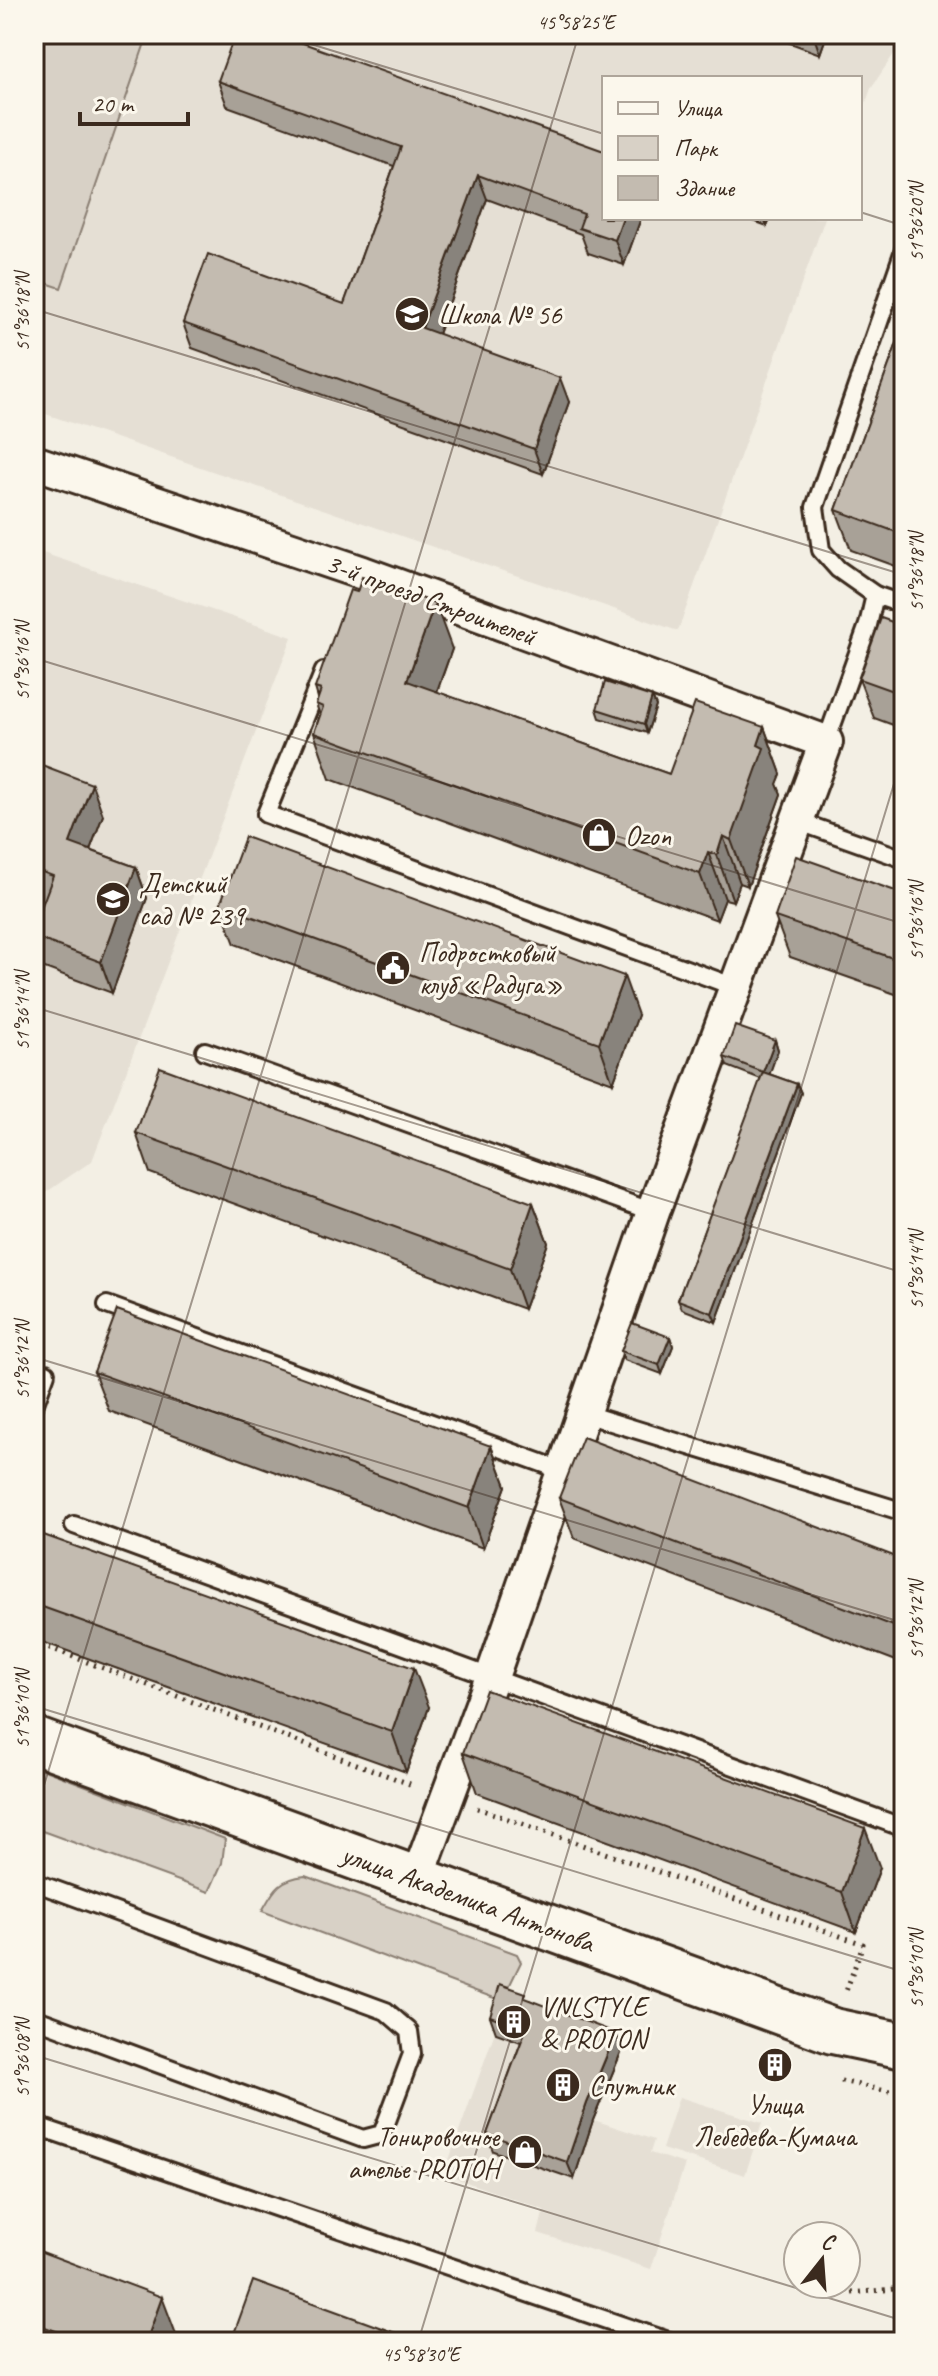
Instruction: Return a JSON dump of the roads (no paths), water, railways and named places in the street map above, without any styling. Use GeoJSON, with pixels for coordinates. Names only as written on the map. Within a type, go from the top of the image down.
{"type":"FeatureCollection","features":[{"type":"Feature","properties":{"kind":"main road","name":"улица Академика Антонова"},"geometry":{"type":"LineString","coordinates":[[34,1740],[833,2031],[904,2046]]}},
{"type":"Feature","properties":{"kind":"street","name":"3-й проезд Строителей"},"geometry":{"type":"LineString","coordinates":[[34,462],[360,580],[826,742]]}},
{"type":"Feature","properties":{"kind":"street"},"geometry":{"type":"LineString","coordinates":[[417,1879],[492,1677],[561,1470],[653,1212],[826,742]]}},
{"type":"Feature","properties":{"kind":"lane"},"geometry":{"type":"LineString","coordinates":[[904,250],[815,507],[821,550],[838,569],[875,595],[904,605]]}},
{"type":"Feature","properties":{"kind":"lane"},"geometry":{"type":"LineString","coordinates":[[826,742],[868,625],[875,595]]}},
{"type":"Feature","properties":{"kind":"lane"},"geometry":{"type":"LineString","coordinates":[[329,658],[266,814],[735,987]]}},
{"type":"Feature","properties":{"kind":"lane"},"geometry":{"type":"LineString","coordinates":[[797,821],[904,859]]}},
{"type":"Feature","properties":{"kind":"lane"},"geometry":{"type":"LineString","coordinates":[[205,1051],[653,1212]]}},
{"type":"Feature","properties":{"kind":"lane"},"geometry":{"type":"LineString","coordinates":[[107,1305],[561,1470]]}},
{"type":"Feature","properties":{"kind":"lane"},"geometry":{"type":"LineString","coordinates":[[34,1406],[46,1373]]}},
{"type":"Feature","properties":{"kind":"lane"},"geometry":{"type":"LineString","coordinates":[[582,1413],[904,1512]]}},
{"type":"Feature","properties":{"kind":"lane"},"geometry":{"type":"LineString","coordinates":[[74,1525],[904,1828]]}},
{"type":"Feature","properties":{"kind":"lane"},"geometry":{"type":"LineString","coordinates":[[34,1882],[386,2011],[409,2031],[412,2054],[382,2134],[363,2139],[34,2018]]}},
{"type":"Feature","properties":{"kind":"lane"},"geometry":{"type":"LineString","coordinates":[[34,2125],[671,2342]]}},
{"type":"Feature","properties":{"kind":"place","name":"Школа № 56"},"geometry":{"type":"Point","coordinates":[412,314]}},
{"type":"Feature","properties":{"kind":"place","name":"Ozon"},"geometry":{"type":"Point","coordinates":[599,835]}},
{"type":"Feature","properties":{"kind":"place","name":"Детский сад № 239"},"geometry":{"type":"Point","coordinates":[113,899]}},
{"type":"Feature","properties":{"kind":"place","name":"Подростковый клуб «Радуга»"},"geometry":{"type":"Point","coordinates":[393,968]}},
{"type":"Feature","properties":{"kind":"place","name":"VNLSTYLE & PROTON"},"geometry":{"type":"Point","coordinates":[514,2022]}},
{"type":"Feature","properties":{"kind":"place","name":"Улица Лебедева-Кумача"},"geometry":{"type":"Point","coordinates":[775,2065]}},
{"type":"Feature","properties":{"kind":"place","name":"Спутник"},"geometry":{"type":"Point","coordinates":[563,2085]}},
{"type":"Feature","properties":{"kind":"place","name":"Тонировочное ателье PROTOH"},"geometry":{"type":"Point","coordinates":[525,2152]}}]}
